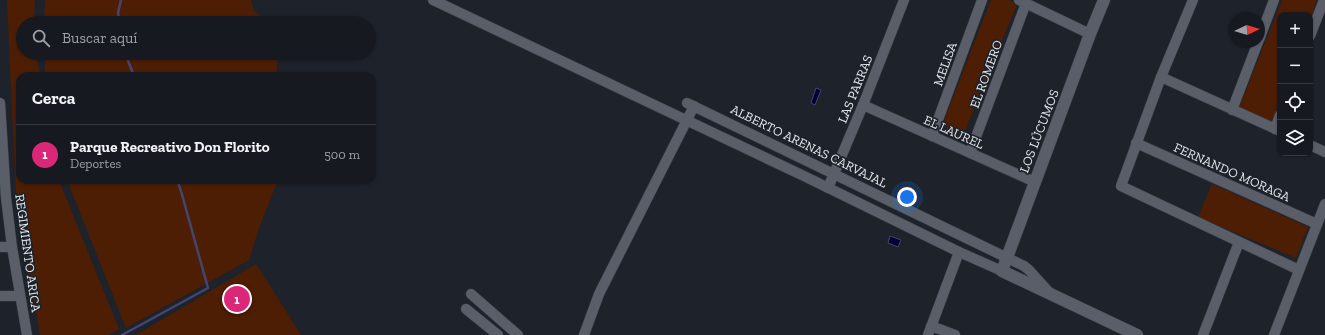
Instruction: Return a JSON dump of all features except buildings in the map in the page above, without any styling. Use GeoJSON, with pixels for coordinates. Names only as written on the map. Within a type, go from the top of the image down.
{"type":"FeatureCollection","features":[{"type":"Feature","properties":{"kind":"street","name":"ALBERTO ARENAS CARVAJAL"},"geometry":{"type":"LineString","coordinates":[[433,0],[959,252],[1138,335]]}},
{"type":"Feature","properties":{"kind":"street","name":"LAS PARRAS"},"geometry":{"type":"LineString","coordinates":[[828,188],[863,105],[904,0]]}},
{"type":"Feature","properties":{"kind":"street","name":"MELISA"},"geometry":{"type":"LineString","coordinates":[[932,136],[982,0]]}},
{"type":"Feature","properties":{"kind":"street","name":"LOS LÚCUMOS"},"geometry":{"type":"LineString","coordinates":[[1002,272],[1104,0]]}},
{"type":"Feature","properties":{"kind":"street"},"geometry":{"type":"LineString","coordinates":[[1193,0],[1136,143],[1121,186],[1300,270]]}},
{"type":"Feature","properties":{"kind":"street"},"geometry":{"type":"LineString","coordinates":[[1265,25],[1274,0]]}},
{"type":"Feature","properties":{"kind":"street"},"geometry":{"type":"LineString","coordinates":[[1313,28],[1324,0]]}},
{"type":"Feature","properties":{"kind":"street"},"geometry":{"type":"LineString","coordinates":[[1023,2],[1090,34]]}},
{"type":"Feature","properties":{"kind":"street","name":"EL ROMERO"},"geometry":{"type":"LineString","coordinates":[[970,154],[1023,2]]}},
{"type":"Feature","properties":{"kind":"street"},"geometry":{"type":"LineString","coordinates":[[1232,110],[1256,48]]}},
{"type":"Feature","properties":{"kind":"street"},"geometry":{"type":"LineString","coordinates":[[1162,77],[1277,130]]}},
{"type":"Feature","properties":{"kind":"street","name":"REGIMIENTO ARICA"},"geometry":{"type":"LineString","coordinates":[[0,103],[3,198],[27,335]]}},
{"type":"Feature","properties":{"kind":"street","name":"ALBERTO ARENAS CARVAJAL"},"geometry":{"type":"LineString","coordinates":[[687,121],[691,105],[1007,257],[1029,270],[1053,296]]}},
{"type":"Feature","properties":{"kind":"street","name":"EL LAUREL"},"geometry":{"type":"LineString","coordinates":[[863,105],[1035,182]]}},
{"type":"Feature","properties":{"kind":"street"},"geometry":{"type":"LineString","coordinates":[[584,335],[599,294],[687,121]]}},
{"type":"Feature","properties":{"kind":"street","name":"FERNANDO MORAGA"},"geometry":{"type":"LineString","coordinates":[[1136,143],[1317,224]]}},
{"type":"Feature","properties":{"kind":"street"},"geometry":{"type":"LineString","coordinates":[[1313,146],[1325,152]]}},
{"type":"Feature","properties":{"kind":"street"},"geometry":{"type":"LineString","coordinates":[[1274,335],[1325,204]]}},
{"type":"Feature","properties":{"kind":"street"},"geometry":{"type":"LineString","coordinates":[[1203,335],[1239,242]]}},
{"type":"Feature","properties":{"kind":"street"},"geometry":{"type":"LineString","coordinates":[[0,247],[12,247]]}},
{"type":"Feature","properties":{"kind":"street"},"geometry":{"type":"LineString","coordinates":[[956,335],[930,330],[959,252]]}},
{"type":"Feature","properties":{"kind":"street"},"geometry":{"type":"LineString","coordinates":[[471,294],[518,335]]}},
{"type":"Feature","properties":{"kind":"street"},"geometry":{"type":"LineString","coordinates":[[0,296],[20,296]]}},
{"type":"Feature","properties":{"kind":"street"},"geometry":{"type":"LineString","coordinates":[[466,309],[498,335]]}},
{"type":"Feature","properties":{"kind":"shaded area"},"geometry":{"type":"Polygon","coordinates":[[[7,0],[35,0],[34,16],[16,16],[16,60],[37,60],[39,72],[16,72],[16,184],[61,184],[119,329],[109,335],[40,335],[16,198],[7,0]]]}},
{"type":"Feature","properties":{"kind":"shaded area"},"geometry":{"type":"Polygon","coordinates":[[[45,0],[251,0],[254,11],[262,16],[44,16],[45,0]]]}},
{"type":"Feature","properties":{"kind":"shaded area"},"geometry":{"type":"Polygon","coordinates":[[[991,0],[1009,0],[1017,4],[963,136],[942,126],[991,0]]]}},
{"type":"Feature","properties":{"kind":"shaded area"},"geometry":{"type":"Polygon","coordinates":[[[1282,0],[1317,0],[1313,12],[1277,12],[1282,0]]]}},
{"type":"Feature","properties":{"kind":"shaded area"},"geometry":{"type":"Polygon","coordinates":[[[1277,13],[1277,108],[1272,122],[1239,108],[1263,48],[1265,48],[1265,43],[1277,13]]]}},
{"type":"Feature","properties":{"kind":"shaded area"},"geometry":{"type":"Polygon","coordinates":[[[45,60],[277,60],[276,72],[45,72],[45,60]]]}},
{"type":"Feature","properties":{"kind":"shaded area"},"geometry":{"type":"Polygon","coordinates":[[[816,88],[821,90],[815,105],[811,103],[816,88]]]}},
{"type":"Feature","properties":{"kind":"shaded area"},"geometry":{"type":"Polygon","coordinates":[[[69,184],[276,184],[259,228],[249,260],[126,328],[69,184]]]}},
{"type":"Feature","properties":{"kind":"shaded area"},"geometry":{"type":"Polygon","coordinates":[[[1212,184],[1308,227],[1296,258],[1198,217],[1212,184]]]}},
{"type":"Feature","properties":{"kind":"shaded area"},"geometry":{"type":"Polygon","coordinates":[[[890,236],[901,240],[898,247],[888,243],[890,236]]]}},
{"type":"Feature","properties":{"kind":"shaded area"},"geometry":{"type":"Polygon","coordinates":[[[256,264],[301,335],[136,335],[256,264]]]}},
{"type":"Feature","properties":{"kind":"waterway"},"geometry":{"type":"LineString","coordinates":[[119,16],[121,0]]}},
{"type":"Feature","properties":{"kind":"waterway"},"geometry":{"type":"LineString","coordinates":[[128,60],[132,72]]}},
{"type":"Feature","properties":{"kind":"waterway"},"geometry":{"type":"LineString","coordinates":[[122,335],[208,288],[178,184]]}},
{"type":"Feature","properties":{"kind":"place","name":"Parque Recreativo Don Florito"},"geometry":{"type":"Point","coordinates":[237,299]}}]}
